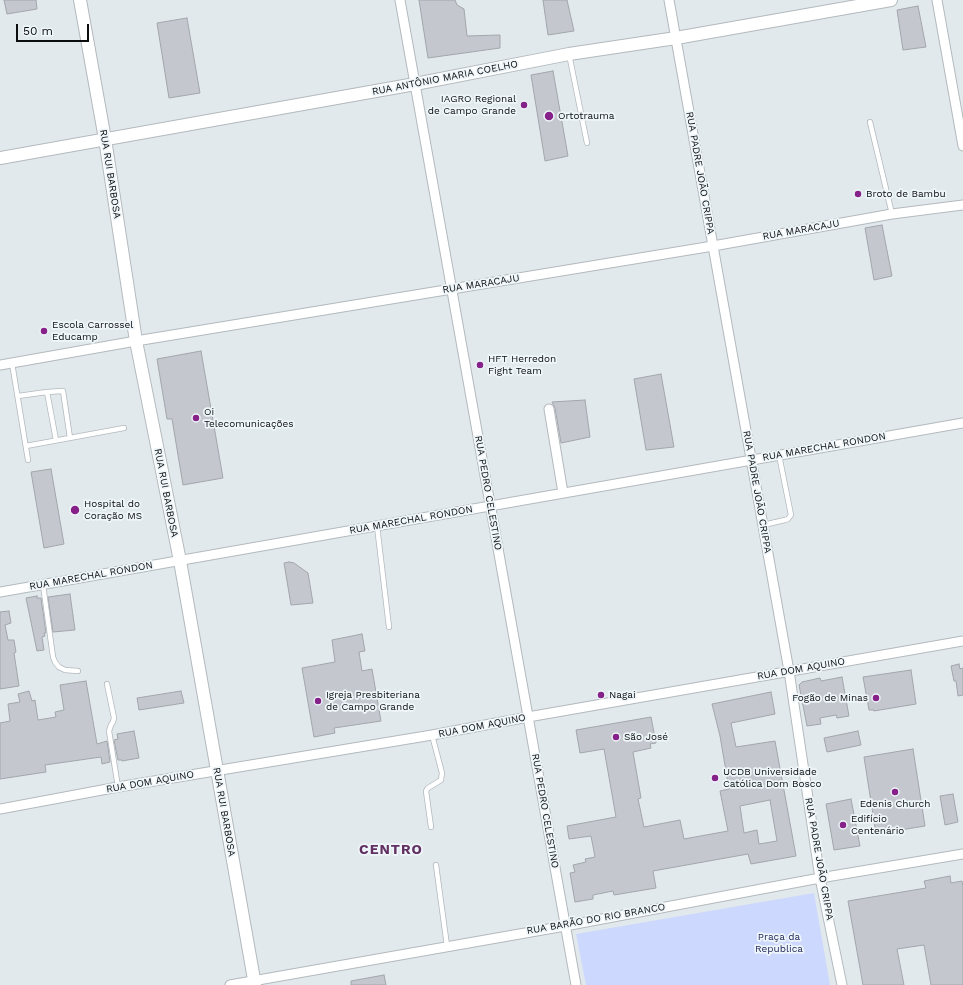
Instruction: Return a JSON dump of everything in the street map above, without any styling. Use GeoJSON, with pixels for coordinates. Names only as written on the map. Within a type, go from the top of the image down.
{"type":"FeatureCollection","features":[{"type":"Feature","properties":{"kind":"street","name":"RUA RUI BARBOSA"},"geometry":{"type":"LineString","coordinates":[[80,0],[105,139],[136,341],[180,561],[254,983]]}},
{"type":"Feature","properties":{"kind":"street","name":"RUA PEDRO CELESTINO"},"geometry":{"type":"LineString","coordinates":[[400,0],[576,985]]}},
{"type":"Feature","properties":{"kind":"street","name":"RUA PADRE JOÃO CRIPPA"},"geometry":{"type":"LineString","coordinates":[[669,0],[789,671],[820,878],[842,985]]}},
{"type":"Feature","properties":{"kind":"street","name":"RUA ANTÔNIO MARIA COELHO"},"geometry":{"type":"LineString","coordinates":[[0,158],[415,84],[569,54],[676,38],[891,0]]}},
{"type":"Feature","properties":{"kind":"street"},"geometry":{"type":"LineString","coordinates":[[937,0],[963,146]]}},
{"type":"Feature","properties":{"kind":"street","name":"RUA MARACAJU"},"geometry":{"type":"LineString","coordinates":[[0,365],[136,341],[713,246],[892,214],[963,204]]}},
{"type":"Feature","properties":{"kind":"street"},"geometry":{"type":"LineString","coordinates":[[549,409],[563,493]]}},
{"type":"Feature","properties":{"kind":"street","name":"RUA MARECHAL RONDON"},"geometry":{"type":"LineString","coordinates":[[0,592],[963,423]]}},
{"type":"Feature","properties":{"kind":"street","name":"RUA DOM AQUINO"},"geometry":{"type":"LineString","coordinates":[[0,809],[118,787],[432,735],[963,641]]}},
{"type":"Feature","properties":{"kind":"street","name":"RUA BARÃO DO RIO BRANCO"},"geometry":{"type":"LineString","coordinates":[[230,985],[254,983],[820,878],[963,854]]}},
{"type":"Feature","properties":{"kind":"lane"},"geometry":{"type":"LineString","coordinates":[[569,54],[587,143]]}},
{"type":"Feature","properties":{"kind":"lane"},"geometry":{"type":"LineString","coordinates":[[870,122],[892,214]]}},
{"type":"Feature","properties":{"kind":"lane"},"geometry":{"type":"LineString","coordinates":[[12,363],[28,460]]}},
{"type":"Feature","properties":{"kind":"lane"},"geometry":{"type":"LineString","coordinates":[[18,396],[62,391],[70,438]]}},
{"type":"Feature","properties":{"kind":"lane"},"geometry":{"type":"LineString","coordinates":[[47,392],[56,440]]}},
{"type":"Feature","properties":{"kind":"lane"},"geometry":{"type":"LineString","coordinates":[[26,446],[124,428]]}},
{"type":"Feature","properties":{"kind":"lane"},"geometry":{"type":"LineString","coordinates":[[763,525],[788,519],[791,515],[779,455]]}},
{"type":"Feature","properties":{"kind":"lane"},"geometry":{"type":"LineString","coordinates":[[377,526],[390,628]]}},
{"type":"Feature","properties":{"kind":"lane"},"geometry":{"type":"LineString","coordinates":[[43,585],[53,657],[55,662],[65,670],[78,671]]}},
{"type":"Feature","properties":{"kind":"lane"},"geometry":{"type":"LineString","coordinates":[[107,684],[114,718],[114,722],[109,731],[118,787]]}},
{"type":"Feature","properties":{"kind":"lane"},"geometry":{"type":"LineString","coordinates":[[431,827],[426,791],[428,788],[441,780],[442,773],[432,735]]}},
{"type":"Feature","properties":{"kind":"lane"},"geometry":{"type":"LineString","coordinates":[[436,865],[447,946]]}},
{"type":"Feature","properties":{"kind":"green space","name":"Praça da Republica"},"geometry":{"type":"Polygon","coordinates":[[[814,893],[830,985],[586,985],[576,934],[814,893]]]}},
{"type":"Feature","properties":{"kind":"building"},"geometry":{"type":"Polygon","coordinates":[[[4,0],[36,0],[37,9],[7,14],[4,0]]]}},
{"type":"Feature","properties":{"kind":"building"},"geometry":{"type":"Polygon","coordinates":[[[419,0],[455,0],[457,5],[464,9],[467,36],[500,35],[500,48],[428,58],[419,0]]]}},
{"type":"Feature","properties":{"kind":"building"},"geometry":{"type":"Polygon","coordinates":[[[543,0],[567,0],[574,31],[548,35],[543,0]]]}},
{"type":"Feature","properties":{"kind":"building"},"geometry":{"type":"Polygon","coordinates":[[[918,6],[926,47],[903,50],[897,10],[918,6]]]}},
{"type":"Feature","properties":{"kind":"building"},"geometry":{"type":"Polygon","coordinates":[[[187,18],[200,93],[169,98],[157,23],[187,18]]]}},
{"type":"Feature","properties":{"kind":"building","name":"Ortotrauma"},"geometry":{"type":"Polygon","coordinates":[[[553,71],[568,156],[545,161],[531,75],[553,71]]]}},
{"type":"Feature","properties":{"kind":"building"},"geometry":{"type":"Polygon","coordinates":[[[882,225],[892,276],[874,280],[865,228],[882,225]]]}},
{"type":"Feature","properties":{"kind":"building","name":"Oi Telecomunicações"},"geometry":{"type":"Polygon","coordinates":[[[201,351],[223,478],[183,485],[172,419],[167,419],[157,359],[201,351]]]}},
{"type":"Feature","properties":{"kind":"building"},"geometry":{"type":"Polygon","coordinates":[[[661,374],[674,447],[646,450],[634,379],[661,374]]]}},
{"type":"Feature","properties":{"kind":"building"},"geometry":{"type":"Polygon","coordinates":[[[585,400],[590,437],[561,443],[555,408],[552,402],[585,400]]]}},
{"type":"Feature","properties":{"kind":"building"},"geometry":{"type":"Polygon","coordinates":[[[51,469],[64,544],[44,548],[31,472],[51,469]]]}},
{"type":"Feature","properties":{"kind":"building"},"geometry":{"type":"Polygon","coordinates":[[[284,563],[294,563],[308,573],[313,603],[291,605],[284,563]]]}},
{"type":"Feature","properties":{"kind":"building"},"geometry":{"type":"Polygon","coordinates":[[[70,594],[75,630],[53,632],[48,597],[70,594]]]}},
{"type":"Feature","properties":{"kind":"building"},"geometry":{"type":"Polygon","coordinates":[[[37,596],[37,598],[41,598],[46,633],[44,633],[45,636],[42,637],[44,650],[37,651],[26,598],[37,596]]]}},
{"type":"Feature","properties":{"kind":"building"},"geometry":{"type":"Polygon","coordinates":[[[9,611],[11,623],[5,625],[8,640],[14,640],[16,652],[14,653],[19,686],[0,689],[0,612],[9,611]]]}},
{"type":"Feature","properties":{"kind":"building"},"geometry":{"type":"Polygon","coordinates":[[[362,634],[365,651],[359,652],[362,671],[372,669],[381,721],[334,728],[335,733],[314,737],[302,668],[335,662],[332,640],[362,634]]]}},
{"type":"Feature","properties":{"kind":"building"},"geometry":{"type":"Polygon","coordinates":[[[959,664],[960,669],[963,668],[963,695],[958,696],[956,681],[954,681],[951,666],[959,664]]]}},
{"type":"Feature","properties":{"kind":"building"},"geometry":{"type":"Polygon","coordinates":[[[911,670],[916,704],[874,711],[869,710],[863,677],[911,670]]]}},
{"type":"Feature","properties":{"kind":"building"},"geometry":{"type":"Polygon","coordinates":[[[842,677],[849,716],[837,718],[836,715],[820,718],[821,724],[807,726],[799,685],[802,682],[820,678],[821,681],[842,677]]]}},
{"type":"Feature","properties":{"kind":"building"},"geometry":{"type":"Polygon","coordinates":[[[86,681],[97,744],[107,741],[110,762],[102,764],[101,757],[45,765],[46,772],[0,779],[0,723],[10,721],[8,704],[20,702],[18,694],[29,691],[32,701],[35,700],[38,720],[56,717],[55,712],[64,710],[60,685],[86,681]]]}},
{"type":"Feature","properties":{"kind":"building"},"geometry":{"type":"Polygon","coordinates":[[[181,691],[184,703],[139,710],[137,698],[181,691]]]}},
{"type":"Feature","properties":{"kind":"building"},"geometry":{"type":"Polygon","coordinates":[[[771,692],[775,714],[731,723],[736,747],[775,741],[796,856],[751,864],[748,854],[653,871],[656,888],[614,895],[613,891],[593,895],[593,899],[575,902],[570,873],[575,872],[573,865],[586,862],[585,859],[595,857],[591,836],[569,839],[567,826],[616,817],[604,749],[580,753],[576,730],[651,717],[656,743],[650,744],[651,748],[633,752],[641,798],[638,799],[644,827],[680,820],[684,839],[728,831],[720,791],[729,789],[720,736],[712,704],[771,692]],[[770,800],[740,806],[744,833],[757,830],[759,844],[777,841],[770,800]]]}},
{"type":"Feature","properties":{"kind":"building"},"geometry":{"type":"Polygon","coordinates":[[[134,731],[139,758],[122,761],[118,760],[114,740],[118,739],[117,734],[134,731]]]}},
{"type":"Feature","properties":{"kind":"building"},"geometry":{"type":"Polygon","coordinates":[[[858,731],[861,745],[827,752],[824,738],[858,731]]]}},
{"type":"Feature","properties":{"kind":"building","name":"Edenis Church"},"geometry":{"type":"Polygon","coordinates":[[[913,749],[925,826],[876,834],[864,757],[913,749]]]}},
{"type":"Feature","properties":{"kind":"building"},"geometry":{"type":"Polygon","coordinates":[[[953,794],[958,822],[945,825],[940,796],[953,794]]]}},
{"type":"Feature","properties":{"kind":"building","name":"Edifício Centenário"},"geometry":{"type":"Polygon","coordinates":[[[851,799],[860,846],[834,850],[826,804],[851,799]]]}},
{"type":"Feature","properties":{"kind":"building"},"geometry":{"type":"Polygon","coordinates":[[[950,876],[951,883],[962,881],[963,886],[963,985],[931,985],[924,945],[897,949],[904,985],[863,985],[848,901],[926,888],[924,881],[950,876]]]}},
{"type":"Feature","properties":{"kind":"building"},"geometry":{"type":"Polygon","coordinates":[[[384,975],[386,985],[351,985],[351,981],[384,975]]]}},
{"type":"Feature","properties":{"kind":"place","name":"IAGRO Regional de Campo Grande"},"geometry":{"type":"Point","coordinates":[524,105]}},
{"type":"Feature","properties":{"kind":"place","name":"Ortotrauma"},"geometry":{"type":"Point","coordinates":[549,116]}},
{"type":"Feature","properties":{"kind":"place","name":"Broto de Bambu"},"geometry":{"type":"Point","coordinates":[858,194]}},
{"type":"Feature","properties":{"kind":"place","name":"Escola Carrossel Educamp"},"geometry":{"type":"Point","coordinates":[44,331]}},
{"type":"Feature","properties":{"kind":"place","name":"HFT Herredon Fight Team"},"geometry":{"type":"Point","coordinates":[480,365]}},
{"type":"Feature","properties":{"kind":"place","name":"Oi Telecomunicações"},"geometry":{"type":"Point","coordinates":[196,418]}},
{"type":"Feature","properties":{"kind":"place","name":"Hospital do Coração MS"},"geometry":{"type":"Point","coordinates":[75,510]}},
{"type":"Feature","properties":{"kind":"place","name":"Nagai"},"geometry":{"type":"Point","coordinates":[601,695]}},
{"type":"Feature","properties":{"kind":"place","name":"Fogão de Minas"},"geometry":{"type":"Point","coordinates":[876,698]}},
{"type":"Feature","properties":{"kind":"place","name":"Igreja Presbiteriana de Campo Grande"},"geometry":{"type":"Point","coordinates":[318,701]}},
{"type":"Feature","properties":{"kind":"place","name":"São José"},"geometry":{"type":"Point","coordinates":[616,737]}},
{"type":"Feature","properties":{"kind":"place","name":"UCDB Universidade Católica Dom Bosco"},"geometry":{"type":"Point","coordinates":[715,778]}},
{"type":"Feature","properties":{"kind":"place","name":"Edenis Church"},"geometry":{"type":"Point","coordinates":[895,792]}},
{"type":"Feature","properties":{"kind":"place","name":"Edifício Centenário"},"geometry":{"type":"Point","coordinates":[843,825]}},
{"type":"Feature","properties":{"kind":"district","name":"CENTRO"},"geometry":{"type":"Point","coordinates":[391,850]}}]}
